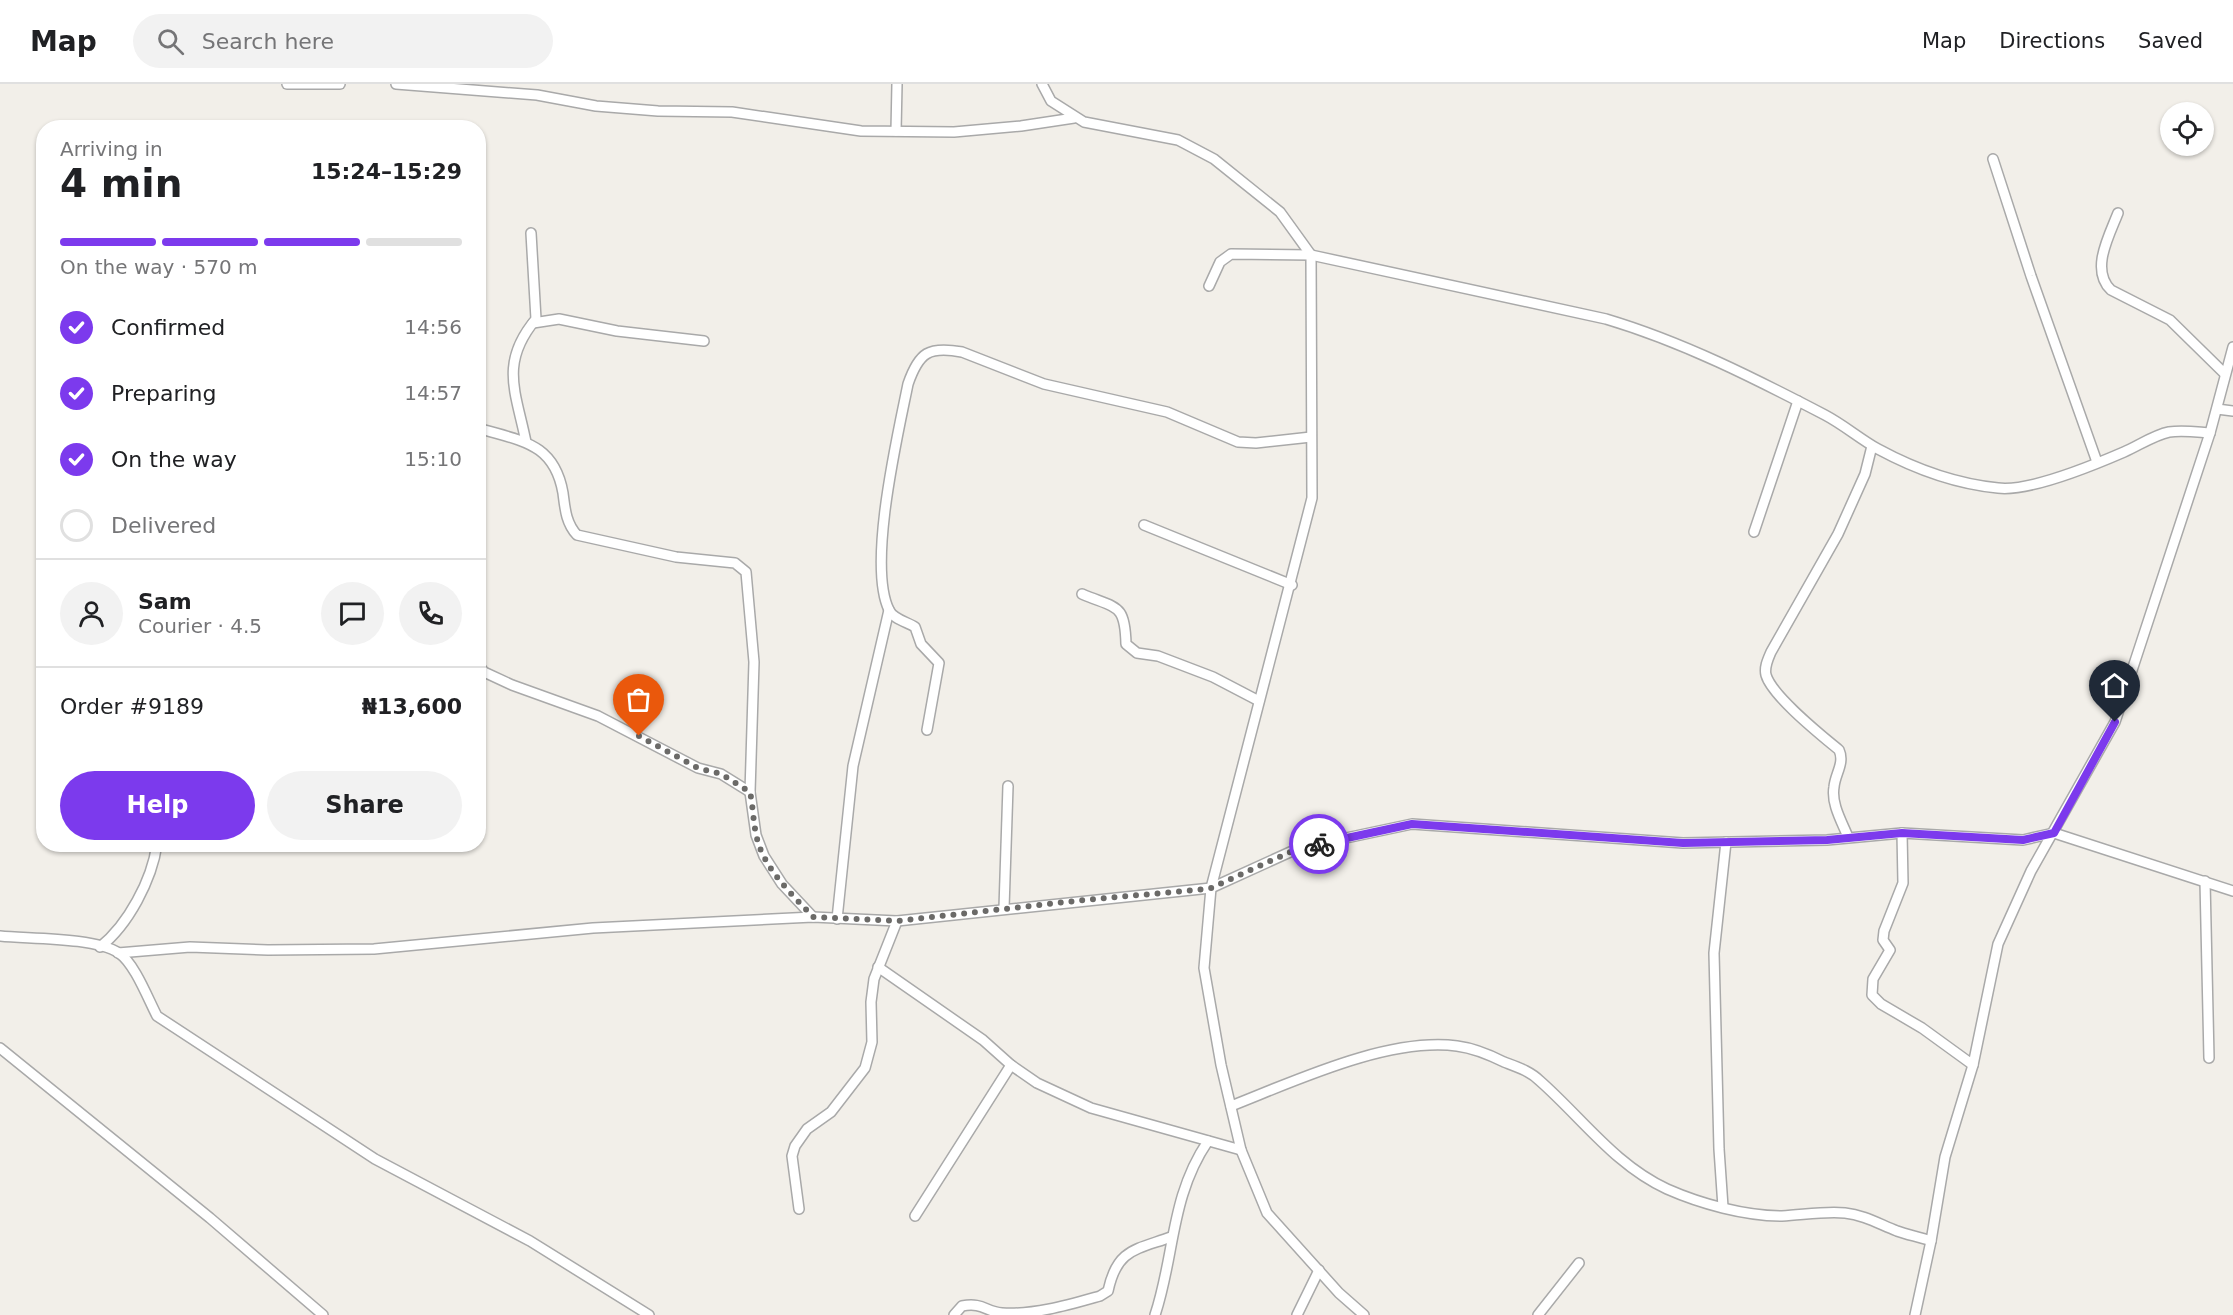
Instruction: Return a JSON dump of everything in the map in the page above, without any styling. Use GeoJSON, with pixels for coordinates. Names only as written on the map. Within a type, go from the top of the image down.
{"type":"FeatureCollection","features":[{"type":"Feature","properties":{"kind":"street"},"geometry":{"type":"LineString","coordinates":[[287,84],[340,84]]}},
{"type":"Feature","properties":{"kind":"street"},"geometry":{"type":"LineString","coordinates":[[396,84],[537,95],[596,106],[658,111],[732,112],[820,127],[896,131],[954,132],[1021,126],[1074,118]]}},
{"type":"Feature","properties":{"kind":"street"},"geometry":{"type":"LineString","coordinates":[[536,84],[537,95]]}},
{"type":"Feature","properties":{"kind":"street"},"geometry":{"type":"LineString","coordinates":[[896,131],[897,84]]}},
{"type":"Feature","properties":{"kind":"street"},"geometry":{"type":"LineString","coordinates":[[1042,84],[1051,101],[1074,118],[1084,122],[1178,140],[1214,159],[1280,212],[1311,255],[1314,274],[1312,498],[1292,585],[1259,701],[1211,888],[1204,968],[1241,1150],[1267,1213],[1339,1293],[1364,1315]]}},
{"type":"Feature","properties":{"kind":"street"},"geometry":{"type":"LineString","coordinates":[[1993,159],[2038,297],[2097,462]]}},
{"type":"Feature","properties":{"kind":"street"},"geometry":{"type":"LineString","coordinates":[[2118,213],[2103,258],[2102,278],[2105,285],[2170,320],[2224,373]]}},
{"type":"Feature","properties":{"kind":"street"},"geometry":{"type":"LineString","coordinates":[[526,442],[511,380],[524,333],[536,319],[531,233]]}},
{"type":"Feature","properties":{"kind":"street"},"geometry":{"type":"LineString","coordinates":[[1209,286],[1220,262],[1231,254],[1311,255],[1606,319],[1698,352],[1798,401],[1828,417],[1872,446],[1917,468],[1963,482],[2001,489],[2028,485],[2086,468],[2167,433],[2185,430],[2210,433]]}},
{"type":"Feature","properties":{"kind":"street"},"geometry":{"type":"LineString","coordinates":[[533,323],[559,319],[617,331],[704,341]]}},
{"type":"Feature","properties":{"kind":"street"},"geometry":{"type":"LineString","coordinates":[[1915,1315],[1932,1241],[1945,1157],[1973,1065],[1998,944],[2031,872],[2115,722],[2210,433],[2224,373],[2233,347]]}},
{"type":"Feature","properties":{"kind":"street"},"geometry":{"type":"LineString","coordinates":[[927,730],[939,663],[921,644],[915,627],[894,617],[889,610],[881,570],[881,542],[886,501],[908,384],[915,362],[927,352],[943,350],[962,352],[1044,384],[1167,412],[1238,442],[1256,443],[1311,437]]}},
{"type":"Feature","properties":{"kind":"street"},"geometry":{"type":"LineString","coordinates":[[1754,532],[1798,401]]}},
{"type":"Feature","properties":{"kind":"street"},"geometry":{"type":"LineString","coordinates":[[2217,409],[2233,411]]}},
{"type":"Feature","properties":{"kind":"street"},"geometry":{"type":"LineString","coordinates":[[486,430],[526,442],[542,450],[554,463],[569,526],[577,535],[676,557],[735,563],[746,572],[754,662],[750,792],[756,835],[764,856],[782,884],[813,917]]}},
{"type":"Feature","properties":{"kind":"street"},"geometry":{"type":"LineString","coordinates":[[1848,837],[1834,797],[1841,761],[1839,750],[1787,702],[1769,682],[1765,672],[1771,652],[1838,534],[1865,474],[1872,446]]}},
{"type":"Feature","properties":{"kind":"street"},"geometry":{"type":"LineString","coordinates":[[1144,525],[1292,585]]}},
{"type":"Feature","properties":{"kind":"street"},"geometry":{"type":"LineString","coordinates":[[1082,594],[1118,609],[1125,618],[1126,644],[1137,653],[1189,667],[1259,701]]}},
{"type":"Feature","properties":{"kind":"street"},"geometry":{"type":"LineString","coordinates":[[837,919],[853,766],[889,610]]}},
{"type":"Feature","properties":{"kind":"street"},"geometry":{"type":"LineString","coordinates":[[486,673],[512,685],[598,716],[698,768],[721,774],[750,792]]}},
{"type":"Feature","properties":{"kind":"street"},"geometry":{"type":"LineString","coordinates":[[1004,908],[1008,786]]}},
{"type":"Feature","properties":{"kind":"street"},"geometry":{"type":"LineString","coordinates":[[0,936],[82,942],[118,953],[190,947],[268,950],[374,948],[593,928],[813,917],[897,921],[1211,888],[1299,848],[1412,824],[1683,843],[1902,833],[2023,840],[2054,833],[2233,891]]}},
{"type":"Feature","properties":{"kind":"street"},"geometry":{"type":"LineString","coordinates":[[1902,833],[1903,883],[1884,932],[1883,940],[1890,950],[1873,979],[1872,995],[1881,1004],[1922,1028],[1973,1065]]}},
{"type":"Feature","properties":{"kind":"street"},"geometry":{"type":"LineString","coordinates":[[1723,1207],[1719,1149],[1714,953],[1726,842]]}},
{"type":"Feature","properties":{"kind":"street"},"geometry":{"type":"LineString","coordinates":[[100,947],[115,935],[137,898],[149,872],[155,852]]}},
{"type":"Feature","properties":{"kind":"street"},"geometry":{"type":"LineString","coordinates":[[2205,881],[2209,1058]]}},
{"type":"Feature","properties":{"kind":"street"},"geometry":{"type":"LineString","coordinates":[[800,1209],[792,1156],[795,1146],[807,1130],[831,1112],[866,1068],[872,1042],[871,1002],[878,967],[897,921]]}},
{"type":"Feature","properties":{"kind":"street"},"geometry":{"type":"LineString","coordinates":[[118,953],[141,985],[157,1016],[375,1159],[530,1241],[649,1315]]}},
{"type":"Feature","properties":{"kind":"street"},"geometry":{"type":"LineString","coordinates":[[878,967],[983,1040],[1011,1065],[1037,1083],[1091,1108],[1241,1150]]}},
{"type":"Feature","properties":{"kind":"street"},"geometry":{"type":"LineString","coordinates":[[1231,1106],[1338,1064],[1412,1047],[1457,1046],[1491,1056],[1532,1073],[1571,1109],[1594,1136],[1627,1164],[1667,1189],[1723,1207],[1781,1216],[1846,1213],[1868,1218],[1897,1231],[1932,1241]]}},
{"type":"Feature","properties":{"kind":"street"},"geometry":{"type":"LineString","coordinates":[[0,1048],[210,1218],[323,1315]]}},
{"type":"Feature","properties":{"kind":"street"},"geometry":{"type":"LineString","coordinates":[[915,1216],[1011,1065]]}},
{"type":"Feature","properties":{"kind":"street"},"geometry":{"type":"LineString","coordinates":[[1155,1315],[1171,1238],[1184,1190],[1208,1141]]}},
{"type":"Feature","properties":{"kind":"street"},"geometry":{"type":"LineString","coordinates":[[954,1315],[962,1306],[974,1304],[1000,1313],[1037,1312],[1100,1296],[1108,1291],[1112,1274],[1126,1253],[1171,1238]]}},
{"type":"Feature","properties":{"kind":"street"},"geometry":{"type":"LineString","coordinates":[[1538,1315],[1579,1263]]}},
{"type":"Feature","properties":{"kind":"street"},"geometry":{"type":"LineString","coordinates":[[1297,1315],[1319,1270]]}},
{"type":"Feature","properties":{"kind":"way so far"},"geometry":{"type":"LineString","coordinates":[[639,736],[698,768],[721,774],[750,792],[756,835],[764,856],[782,884],[813,917],[897,921],[1211,888],[1299,848],[1319,844]]}},
{"type":"Feature","properties":{"kind":"route"},"geometry":{"type":"LineString","coordinates":[[1319,844],[1412,824],[1683,843],[1827,840],[1902,833],[2023,840],[2054,833],[2115,722]]}}]}
